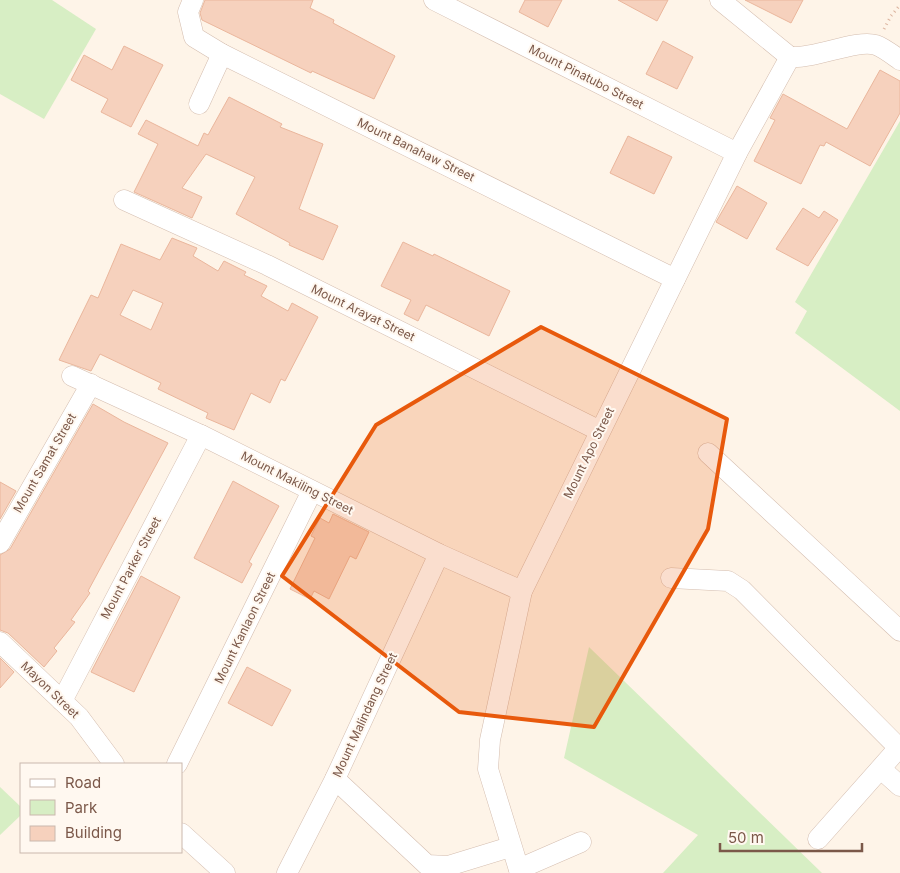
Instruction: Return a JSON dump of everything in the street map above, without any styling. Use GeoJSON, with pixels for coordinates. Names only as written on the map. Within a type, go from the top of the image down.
{"type":"FeatureCollection","features":[{"type":"Feature","properties":{"kind":"street","name":"Mount Banahaw Street"},"geometry":{"type":"LineString","coordinates":[[193,0],[188,12],[194,37],[222,54],[674,279]]}},
{"type":"Feature","properties":{"kind":"street","name":"Mount Pinatubo Street"},"geometry":{"type":"LineString","coordinates":[[434,0],[737,153]]}},
{"type":"Feature","properties":{"kind":"street"},"geometry":{"type":"LineString","coordinates":[[720,0],[790,57],[804,58],[860,45],[876,45],[900,60]]}},
{"type":"Feature","properties":{"kind":"street"},"geometry":{"type":"LineString","coordinates":[[199,104],[222,54]]}},
{"type":"Feature","properties":{"kind":"street","name":"Mount Apo Street"},"geometry":{"type":"LineString","coordinates":[[520,871],[510,847],[488,769],[490,740],[522,592],[737,153],[790,57]]}},
{"type":"Feature","properties":{"kind":"street","name":"Mount Arayat Street"},"geometry":{"type":"LineString","coordinates":[[124,200],[267,265],[600,431]]}},
{"type":"Feature","properties":{"kind":"street","name":"Mount Makiling Street"},"geometry":{"type":"LineString","coordinates":[[72,376],[201,435],[438,554],[522,592]]}},
{"type":"Feature","properties":{"kind":"street","name":"Mount Samat Street"},"geometry":{"type":"LineString","coordinates":[[0,543],[90,384]]}},
{"type":"Feature","properties":{"kind":"street","name":"Mount Parker Street"},"geometry":{"type":"LineString","coordinates":[[62,701],[201,435]]}},
{"type":"Feature","properties":{"kind":"street"},"geometry":{"type":"LineString","coordinates":[[708,453],[900,631]]}},
{"type":"Feature","properties":{"kind":"street","name":"Mount Kanlaon Street"},"geometry":{"type":"LineString","coordinates":[[177,763],[312,491]]}},
{"type":"Feature","properties":{"kind":"street","name":"Mount Malindang Street"},"geometry":{"type":"LineString","coordinates":[[288,873],[335,779],[438,554]]}},
{"type":"Feature","properties":{"kind":"street"},"geometry":{"type":"LineString","coordinates":[[671,578],[728,581],[742,590],[895,744],[896,751],[818,839]]}},
{"type":"Feature","properties":{"kind":"street","name":"Mayon Street"},"geometry":{"type":"LineString","coordinates":[[0,642],[79,717],[105,760]]}},
{"type":"Feature","properties":{"kind":"street"},"geometry":{"type":"LineString","coordinates":[[881,769],[900,786]]}},
{"type":"Feature","properties":{"kind":"street"},"geometry":{"type":"LineString","coordinates":[[335,779],[427,865],[448,866],[510,847]]}},
{"type":"Feature","properties":{"kind":"street"},"geometry":{"type":"LineString","coordinates":[[182,834],[225,873]]}},
{"type":"Feature","properties":{"kind":"street"},"geometry":{"type":"LineString","coordinates":[[520,871],[581,842]]}},
{"type":"Feature","properties":{"kind":"path"},"geometry":{"type":"LineString","coordinates":[[876,45],[891,16],[900,5]]}},
{"type":"Feature","properties":{"kind":"highlighted area"},"geometry":{"type":"Polygon","coordinates":[[[541,327],[727,419],[708,529],[594,727],[459,712],[282,576],[376,425],[541,327]]]}},
{"type":"Feature","properties":{"kind":"green space"},"geometry":{"type":"Polygon","coordinates":[[[0,0],[52,0],[96,29],[44,119],[0,94],[0,0]]]}},
{"type":"Feature","properties":{"kind":"green space"},"geometry":{"type":"Polygon","coordinates":[[[900,121],[900,411],[795,333],[807,311],[795,302],[900,121]]]}},
{"type":"Feature","properties":{"kind":"green space"},"geometry":{"type":"Polygon","coordinates":[[[589,647],[822,873],[663,873],[698,835],[564,758],[589,647]]]}},
{"type":"Feature","properties":{"kind":"green space"},"geometry":{"type":"Polygon","coordinates":[[[0,787],[20,806],[20,816],[0,835],[0,787]]]}},
{"type":"Feature","properties":{"kind":"building"},"geometry":{"type":"Polygon","coordinates":[[[205,0],[313,0],[310,8],[334,20],[333,23],[395,56],[374,99],[312,71],[311,73],[202,20],[200,13],[205,0]]]}},
{"type":"Feature","properties":{"kind":"building"},"geometry":{"type":"Polygon","coordinates":[[[525,0],[562,0],[548,27],[519,12],[525,0]]]}},
{"type":"Feature","properties":{"kind":"building"},"geometry":{"type":"Polygon","coordinates":[[[618,0],[668,0],[657,21],[618,0]]]}},
{"type":"Feature","properties":{"kind":"building"},"geometry":{"type":"Polygon","coordinates":[[[745,0],[803,0],[791,23],[745,0]]]}},
{"type":"Feature","properties":{"kind":"building"},"geometry":{"type":"Polygon","coordinates":[[[663,41],[693,57],[677,89],[646,74],[663,41]]]}},
{"type":"Feature","properties":{"kind":"building"},"geometry":{"type":"Polygon","coordinates":[[[124,46],[163,65],[131,127],[101,112],[108,99],[71,80],[84,55],[112,70],[124,46]]]}},
{"type":"Feature","properties":{"kind":"building"},"geometry":{"type":"Polygon","coordinates":[[[880,70],[900,81],[900,113],[870,166],[826,142],[824,146],[820,145],[801,184],[754,161],[775,120],[770,118],[783,94],[847,129],[880,70]]]}},
{"type":"Feature","properties":{"kind":"building"},"geometry":{"type":"Polygon","coordinates":[[[229,97],[282,124],[280,127],[323,144],[299,209],[338,226],[323,260],[289,245],[290,243],[236,214],[255,177],[206,154],[182,188],[202,197],[192,218],[134,192],[158,144],[138,134],[146,120],[198,146],[204,133],[208,135],[229,97]]]}},
{"type":"Feature","properties":{"kind":"building"},"geometry":{"type":"Polygon","coordinates":[[[628,136],[672,157],[654,194],[610,173],[628,136]]]}},
{"type":"Feature","properties":{"kind":"building"},"geometry":{"type":"Polygon","coordinates":[[[737,186],[767,203],[747,239],[716,222],[737,186]]]}},
{"type":"Feature","properties":{"kind":"building"},"geometry":{"type":"Polygon","coordinates":[[[803,208],[819,218],[824,211],[838,220],[808,266],[776,249],[803,208]]]}},
{"type":"Feature","properties":{"kind":"building"},"geometry":{"type":"Polygon","coordinates":[[[172,238],[197,248],[193,256],[218,271],[224,261],[246,272],[244,275],[267,286],[261,296],[288,311],[292,303],[318,317],[285,381],[281,379],[270,403],[251,393],[234,430],[206,418],[208,413],[158,389],[161,383],[100,354],[91,371],[59,360],[91,295],[98,298],[121,244],[160,260],[172,238]],[[133,290],[120,315],[151,330],[163,303],[133,290]]]}},
{"type":"Feature","properties":{"kind":"building"},"geometry":{"type":"Polygon","coordinates":[[[403,242],[433,256],[434,254],[510,291],[489,336],[426,305],[418,321],[404,314],[411,300],[381,286],[403,242]]]}},
{"type":"Feature","properties":{"kind":"building"},"geometry":{"type":"Polygon","coordinates":[[[93,404],[124,422],[168,443],[88,591],[90,593],[71,620],[75,622],[54,648],[57,651],[44,667],[8,633],[0,630],[0,555],[10,549],[93,404]]]}},
{"type":"Feature","properties":{"kind":"building"},"geometry":{"type":"Polygon","coordinates":[[[233,481],[279,506],[249,562],[252,564],[242,583],[194,558],[233,481]]]}},
{"type":"Feature","properties":{"kind":"building"},"geometry":{"type":"Polygon","coordinates":[[[0,482],[16,491],[0,519],[0,482]]]}},
{"type":"Feature","properties":{"kind":"building"},"geometry":{"type":"Polygon","coordinates":[[[333,514],[369,532],[356,559],[350,556],[329,599],[314,591],[310,599],[290,589],[315,538],[311,536],[320,518],[329,523],[333,514]]]}},
{"type":"Feature","properties":{"kind":"building"},"geometry":{"type":"Polygon","coordinates":[[[141,576],[180,597],[134,692],[91,672],[141,576]]]}},
{"type":"Feature","properties":{"kind":"building"},"geometry":{"type":"Polygon","coordinates":[[[0,658],[14,672],[0,688],[0,658]]]}},
{"type":"Feature","properties":{"kind":"building"},"geometry":{"type":"Polygon","coordinates":[[[247,667],[291,690],[272,726],[228,703],[247,667]]]}}]}
